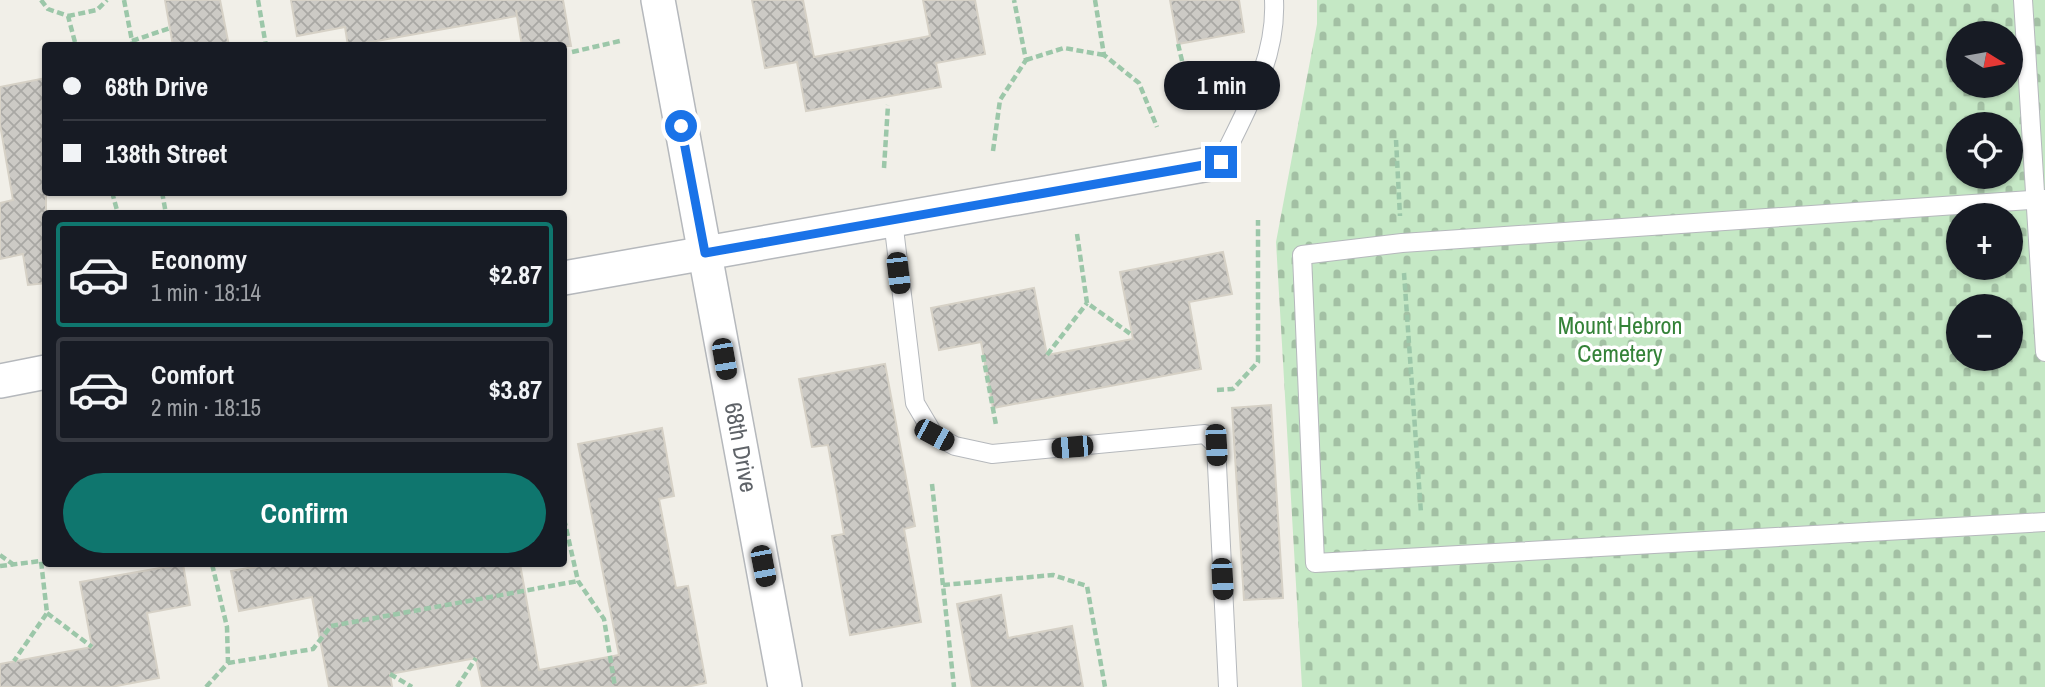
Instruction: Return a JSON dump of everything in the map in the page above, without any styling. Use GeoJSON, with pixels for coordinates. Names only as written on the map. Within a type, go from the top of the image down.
{"type":"FeatureCollection","features":[{"type":"Feature","properties":{"kind":"street","name":"68th Drive"},"geometry":{"type":"LineString","coordinates":[[658,0],[785,687]]}},
{"type":"Feature","properties":{"kind":"street"},"geometry":{"type":"LineString","coordinates":[[567,277],[1221,162]]}},
{"type":"Feature","properties":{"kind":"street"},"geometry":{"type":"LineString","coordinates":[[0,381],[42,373]]}},
{"type":"Feature","properties":{"kind":"lane"},"geometry":{"type":"LineString","coordinates":[[1221,162],[1270,56],[1275,22],[1274,0]]}},
{"type":"Feature","properties":{"kind":"lane"},"geometry":{"type":"LineString","coordinates":[[2023,0],[2040,199],[2045,352]]}},
{"type":"Feature","properties":{"kind":"lane"},"geometry":{"type":"LineString","coordinates":[[2040,199],[1402,243],[1302,255],[1315,563],[2045,522]]}},
{"type":"Feature","properties":{"kind":"lane"},"geometry":{"type":"LineString","coordinates":[[893,220],[915,403],[934,435],[955,446],[992,454],[1205,434],[1216,445],[1228,687]]}},
{"type":"Feature","properties":{"kind":"path"},"geometry":{"type":"LineString","coordinates":[[41,0],[48,9],[68,16],[97,10],[107,0]]}},
{"type":"Feature","properties":{"kind":"path"},"geometry":{"type":"LineString","coordinates":[[124,0],[133,42]]}},
{"type":"Feature","properties":{"kind":"path"},"geometry":{"type":"LineString","coordinates":[[258,0],[266,42]]}},
{"type":"Feature","properties":{"kind":"path"},"geometry":{"type":"LineString","coordinates":[[1014,0],[1026,60]]}},
{"type":"Feature","properties":{"kind":"path"},"geometry":{"type":"LineString","coordinates":[[1095,0],[1104,55]]}},
{"type":"Feature","properties":{"kind":"path"},"geometry":{"type":"LineString","coordinates":[[68,16],[75,42]]}},
{"type":"Feature","properties":{"kind":"path"},"geometry":{"type":"LineString","coordinates":[[135,42],[170,28]]}},
{"type":"Feature","properties":{"kind":"path"},"geometry":{"type":"LineString","coordinates":[[572,52],[620,41]]}},
{"type":"Feature","properties":{"kind":"path"},"geometry":{"type":"LineString","coordinates":[[1178,44],[1191,98]]}},
{"type":"Feature","properties":{"kind":"path"},"geometry":{"type":"LineString","coordinates":[[993,151],[1000,100],[1026,60],[1065,48],[1104,55],[1139,83],[1157,127]]}},
{"type":"Feature","properties":{"kind":"path"},"geometry":{"type":"LineString","coordinates":[[884,168],[888,105]]}},
{"type":"Feature","properties":{"kind":"path"},"geometry":{"type":"LineString","coordinates":[[1396,140],[1421,513]]}},
{"type":"Feature","properties":{"kind":"path"},"geometry":{"type":"LineString","coordinates":[[1217,390],[1233,389],[1258,362],[1258,220]]}},
{"type":"Feature","properties":{"kind":"path"},"geometry":{"type":"LineString","coordinates":[[1047,355],[1087,303],[1077,234]]}},
{"type":"Feature","properties":{"kind":"path"},"geometry":{"type":"LineString","coordinates":[[1087,303],[1132,335]]}},
{"type":"Feature","properties":{"kind":"path"},"geometry":{"type":"LineString","coordinates":[[983,355],[996,426],[990,428]]}},
{"type":"Feature","properties":{"kind":"path"},"geometry":{"type":"LineString","coordinates":[[932,484],[954,687]]}},
{"type":"Feature","properties":{"kind":"path"},"geometry":{"type":"LineString","coordinates":[[567,532],[578,581],[604,618],[615,687]]}},
{"type":"Feature","properties":{"kind":"path"},"geometry":{"type":"LineString","coordinates":[[0,555],[14,565]]}},
{"type":"Feature","properties":{"kind":"path"},"geometry":{"type":"LineString","coordinates":[[0,566],[42,560]]}},
{"type":"Feature","properties":{"kind":"path"},"geometry":{"type":"LineString","coordinates":[[14,661],[47,613],[44,567]]}},
{"type":"Feature","properties":{"kind":"path"},"geometry":{"type":"LineString","coordinates":[[213,567],[226,627],[228,663]]}},
{"type":"Feature","properties":{"kind":"path"},"geometry":{"type":"LineString","coordinates":[[943,585],[1053,575],[1087,586],[1105,687]]}},
{"type":"Feature","properties":{"kind":"path"},"geometry":{"type":"LineString","coordinates":[[206,687],[228,663],[313,649],[331,626],[578,581]]}},
{"type":"Feature","properties":{"kind":"path"},"geometry":{"type":"LineString","coordinates":[[47,613],[92,647]]}},
{"type":"Feature","properties":{"kind":"path"},"geometry":{"type":"LineString","coordinates":[[457,687],[476,658]]}},
{"type":"Feature","properties":{"kind":"path"},"geometry":{"type":"LineString","coordinates":[[390,674],[412,687]]}},
{"type":"Feature","properties":{"kind":"green space","name":"Mount Hebron Cemetery"},"geometry":{"type":"Polygon","coordinates":[[[1317,0],[2045,0],[2045,687],[1302,687],[1276,242],[1317,24],[1317,0]]]}},
{"type":"Feature","properties":{"kind":"building"},"geometry":{"type":"Polygon","coordinates":[[[165,0],[220,0],[228,42],[172,42],[165,0]]]}},
{"type":"Feature","properties":{"kind":"building"},"geometry":{"type":"Polygon","coordinates":[[[291,0],[563,0],[571,46],[567,46],[567,42],[521,42],[517,16],[371,42],[347,42],[345,27],[297,36],[291,0]]]}},
{"type":"Feature","properties":{"kind":"building"},"geometry":{"type":"Polygon","coordinates":[[[752,0],[803,0],[814,57],[930,36],[923,0],[975,0],[985,54],[936,63],[941,87],[806,111],[797,62],[765,68],[752,0]]]}},
{"type":"Feature","properties":{"kind":"building"},"geometry":{"type":"Polygon","coordinates":[[[1170,0],[1239,0],[1244,32],[1178,44],[1170,0]]]}},
{"type":"Feature","properties":{"kind":"building"},"geometry":{"type":"Polygon","coordinates":[[[42,79],[42,196],[46,196],[46,210],[42,210],[42,283],[28,285],[23,254],[0,259],[0,203],[13,200],[0,124],[0,87],[42,79]]]}},
{"type":"Feature","properties":{"kind":"building"},"geometry":{"type":"Polygon","coordinates":[[[1223,252],[1232,294],[1189,302],[1201,369],[993,408],[981,342],[939,350],[931,308],[1034,288],[1047,355],[1133,339],[1120,272],[1223,252]]]}},
{"type":"Feature","properties":{"kind":"building"},"geometry":{"type":"Polygon","coordinates":[[[885,364],[915,526],[904,529],[921,622],[850,635],[832,536],[844,534],[828,445],[812,447],[799,379],[885,364]]]}},
{"type":"Feature","properties":{"kind":"building"},"geometry":{"type":"Polygon","coordinates":[[[1271,405],[1283,598],[1244,600],[1232,408],[1271,405]]]}},
{"type":"Feature","properties":{"kind":"building"},"geometry":{"type":"Polygon","coordinates":[[[662,428],[674,496],[659,499],[676,588],[688,586],[706,683],[686,687],[482,687],[476,658],[390,674],[392,687],[329,687],[312,597],[239,611],[231,571],[253,567],[521,567],[539,670],[619,655],[578,444],[662,428]]]}},
{"type":"Feature","properties":{"kind":"building"},"geometry":{"type":"Polygon","coordinates":[[[166,567],[184,567],[190,605],[147,613],[159,678],[111,687],[0,687],[0,664],[92,647],[80,582],[166,567]]]}},
{"type":"Feature","properties":{"kind":"building"},"geometry":{"type":"Polygon","coordinates":[[[1001,595],[1008,638],[1072,626],[1083,687],[972,687],[957,604],[1001,595]]]}},
{"type":"Feature","properties":{"kind":"route"},"geometry":{"type":"LineString","coordinates":[[681,126],[705,253],[1221,162]]}}]}
